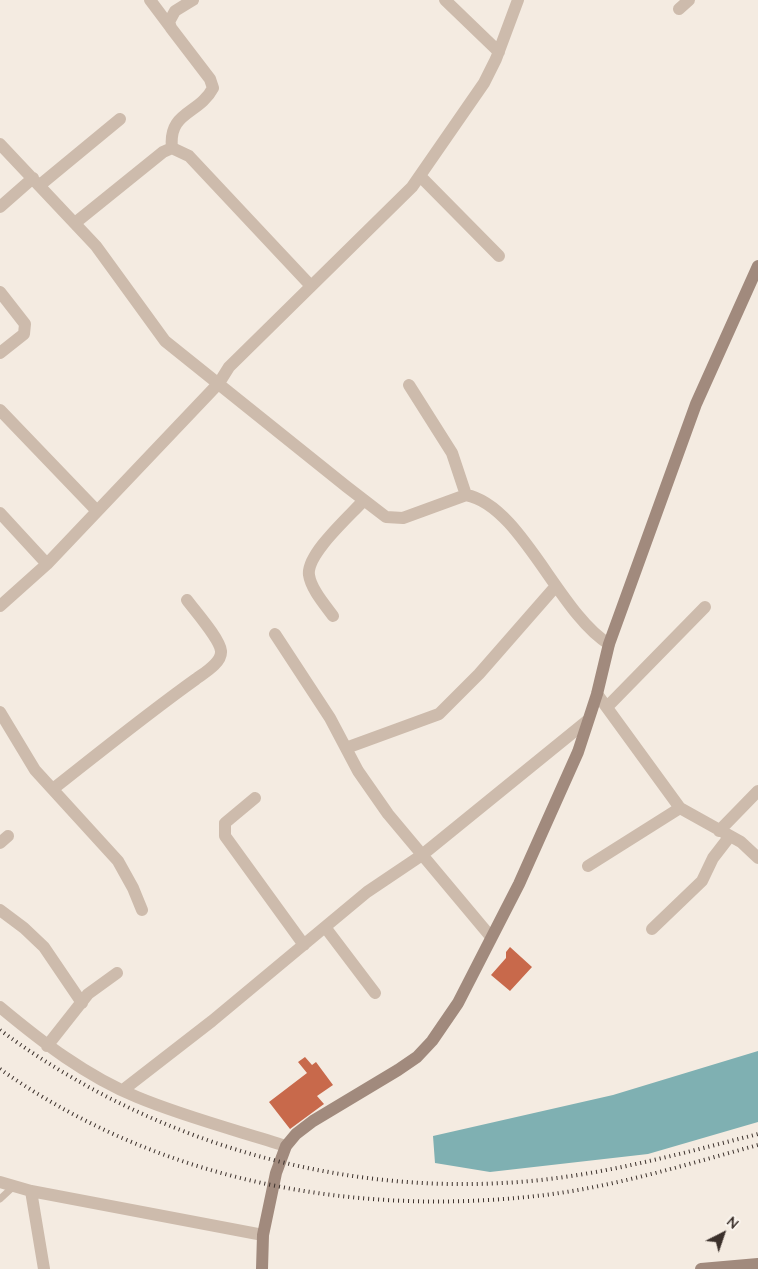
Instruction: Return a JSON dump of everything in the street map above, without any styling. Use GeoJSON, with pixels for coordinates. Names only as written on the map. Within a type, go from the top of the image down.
{"type":"FeatureCollection","features":[{"type":"Feature","properties":{"kind":"street"},"geometry":{"type":"LineString","coordinates":[[150,0],[210,78],[213,88],[203,101],[175,123],[172,130],[172,148]]}},
{"type":"Feature","properties":{"kind":"street"},"geometry":{"type":"LineString","coordinates":[[172,28],[169,22],[171,16],[193,0]]}},
{"type":"Feature","properties":{"kind":"street"},"geometry":{"type":"LineString","coordinates":[[445,0],[500,52]]}},
{"type":"Feature","properties":{"kind":"street"},"geometry":{"type":"LineString","coordinates":[[0,606],[47,564],[97,512],[219,384],[229,367],[412,187],[484,83],[500,52],[518,0]]}},
{"type":"Feature","properties":{"kind":"street"},"geometry":{"type":"LineString","coordinates":[[679,9],[689,0]]}},
{"type":"Feature","properties":{"kind":"street"},"geometry":{"type":"LineString","coordinates":[[0,208],[120,120]]}},
{"type":"Feature","properties":{"kind":"street"},"geometry":{"type":"LineString","coordinates":[[0,144],[96,246],[165,342],[386,517],[403,518],[466,495],[475,496],[492,506],[509,522],[556,586],[599,638],[609,644]]}},
{"type":"Feature","properties":{"kind":"street"},"geometry":{"type":"LineString","coordinates":[[75,223],[163,152],[172,148],[180,150],[189,156],[311,286]]}},
{"type":"Feature","properties":{"kind":"street"},"geometry":{"type":"LineString","coordinates":[[420,176],[499,256]]}},
{"type":"Feature","properties":{"kind":"street"},"geometry":{"type":"LineString","coordinates":[[262,1269],[264,1235],[276,1173],[286,1146],[296,1134],[313,1121],[417,1057],[448,1020],[519,884],[575,760],[597,694],[609,644],[696,404],[758,266]]}},
{"type":"Feature","properties":{"kind":"street"},"geometry":{"type":"LineString","coordinates":[[0,292],[25,324],[26,330],[24,334],[0,353]]}},
{"type":"Feature","properties":{"kind":"street"},"geometry":{"type":"LineString","coordinates":[[408,385],[452,452],[466,495]]}},
{"type":"Feature","properties":{"kind":"street"},"geometry":{"type":"LineString","coordinates":[[0,410],[97,512]]}},
{"type":"Feature","properties":{"kind":"street"},"geometry":{"type":"LineString","coordinates":[[333,616],[309,576],[310,566],[316,553],[364,500]]}},
{"type":"Feature","properties":{"kind":"street"},"geometry":{"type":"LineString","coordinates":[[0,513],[47,564]]}},
{"type":"Feature","properties":{"kind":"street"},"geometry":{"type":"LineString","coordinates":[[346,748],[439,714],[479,674],[556,586]]}},
{"type":"Feature","properties":{"kind":"street"},"geometry":{"type":"LineString","coordinates":[[53,789],[159,705],[212,667],[219,658],[221,651],[217,642],[187,600]]}},
{"type":"Feature","properties":{"kind":"street"},"geometry":{"type":"LineString","coordinates":[[608,706],[705,607]]}},
{"type":"Feature","properties":{"kind":"street"},"geometry":{"type":"LineString","coordinates":[[275,634],[330,718],[370,789],[422,856],[491,937]]}},
{"type":"Feature","properties":{"kind":"street"},"geometry":{"type":"LineString","coordinates":[[597,694],[608,706],[680,808],[725,834],[758,858]]}},
{"type":"Feature","properties":{"kind":"street"},"geometry":{"type":"LineString","coordinates":[[0,712],[35,770],[118,861],[133,888],[142,910]]}},
{"type":"Feature","properties":{"kind":"street"},"geometry":{"type":"LineString","coordinates":[[123,1090],[368,892],[422,856],[588,721]]}},
{"type":"Feature","properties":{"kind":"street"},"geometry":{"type":"LineString","coordinates":[[652,929],[702,882],[725,834],[758,792]]}},
{"type":"Feature","properties":{"kind":"street"},"geometry":{"type":"LineString","coordinates":[[255,798],[225,823],[225,836],[304,945]]}},
{"type":"Feature","properties":{"kind":"street"},"geometry":{"type":"LineString","coordinates":[[588,866],[680,808]]}},
{"type":"Feature","properties":{"kind":"street"},"geometry":{"type":"LineString","coordinates":[[0,910],[24,928],[44,948],[82,1003]]}},
{"type":"Feature","properties":{"kind":"street"},"geometry":{"type":"LineString","coordinates":[[326,927],[375,993]]}},
{"type":"Feature","properties":{"kind":"street"},"geometry":{"type":"LineString","coordinates":[[47,1046],[88,994],[117,973]]}},
{"type":"Feature","properties":{"kind":"street"},"geometry":{"type":"LineString","coordinates":[[0,1007],[47,1046],[85,1070],[123,1090],[180,1113],[286,1146]]}},
{"type":"Feature","properties":{"kind":"street"},"geometry":{"type":"LineString","coordinates":[[0,1182],[30,1192],[264,1235]]}},
{"type":"Feature","properties":{"kind":"street"},"geometry":{"type":"LineString","coordinates":[[30,1192],[44,1269]]}},
{"type":"Feature","properties":{"kind":"street"},"geometry":{"type":"LineString","coordinates":[[701,1269],[758,1264]]}},
{"type":"Feature","properties":{"kind":"lane"},"geometry":{"type":"LineString","coordinates":[[0,1200],[14,1186]]}},
{"type":"Feature","properties":{"kind":"water"},"geometry":{"type":"Polygon","coordinates":[[[758,1051],[758,1122],[648,1154],[490,1172],[435,1163],[433,1136],[613,1095],[758,1051]]]}},
{"type":"Feature","properties":{"kind":"building"},"geometry":{"type":"Polygon","coordinates":[[[510,947],[532,967],[510,991],[491,975],[506,958],[506,952],[510,947]]]}},
{"type":"Feature","properties":{"kind":"building"},"geometry":{"type":"Polygon","coordinates":[[[305,1057],[312,1065],[316,1062],[333,1085],[317,1096],[324,1104],[290,1129],[269,1102],[307,1073],[298,1062],[305,1057]]]}},
{"type":"Feature","properties":{"kind":"railway"},"geometry":{"type":"LineString","coordinates":[[0,1030],[57,1069],[118,1102],[181,1130],[246,1152],[313,1169],[381,1180],[450,1184],[549,1179],[639,1163],[758,1134]]}},
{"type":"Feature","properties":{"kind":"railway"},"geometry":{"type":"LineString","coordinates":[[0,1069],[61,1108],[125,1139],[192,1164],[260,1183],[330,1195],[401,1201],[473,1201],[545,1195],[626,1180],[758,1145]]}}]}
